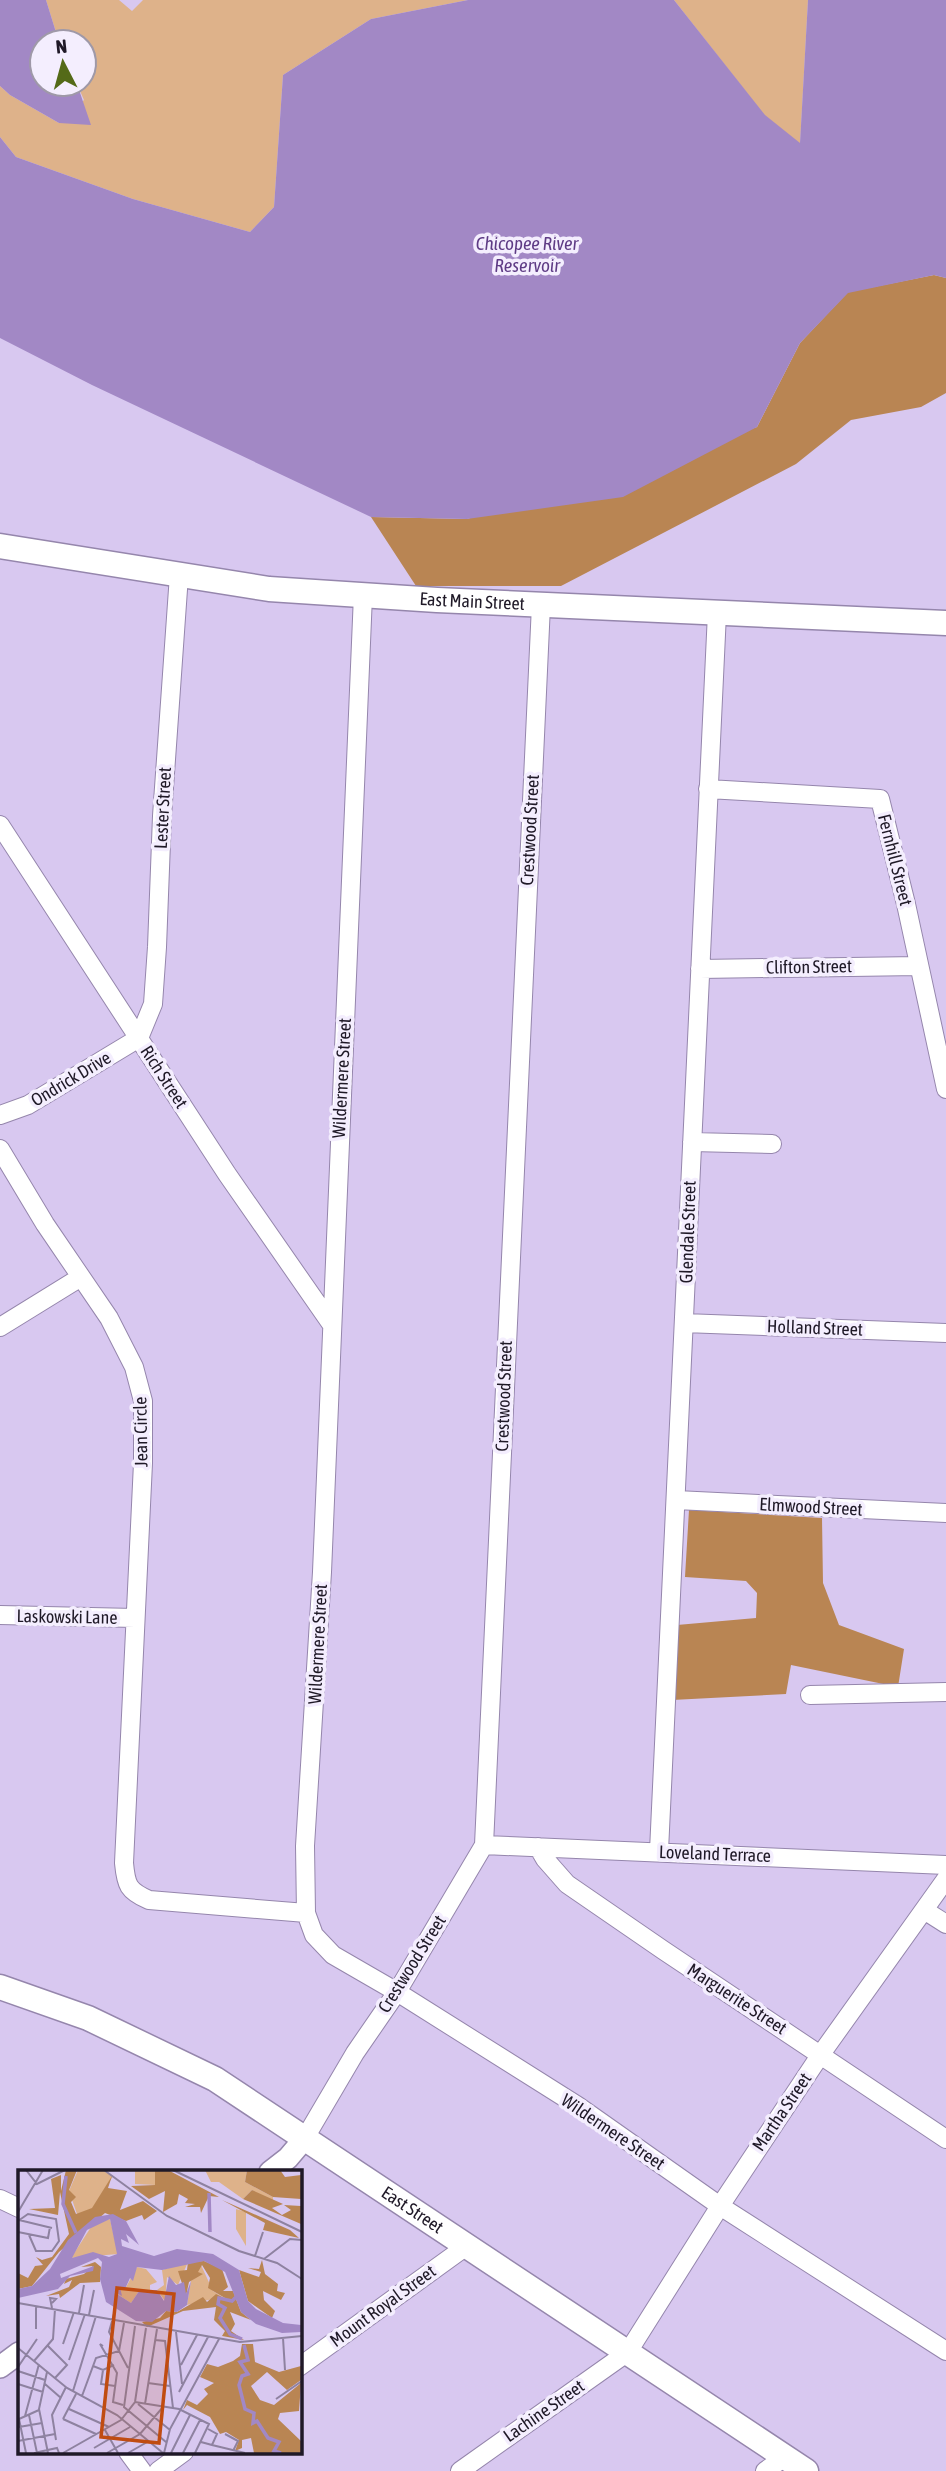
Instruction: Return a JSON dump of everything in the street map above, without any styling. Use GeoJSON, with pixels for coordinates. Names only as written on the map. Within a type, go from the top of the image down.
{"type":"FeatureCollection","features":[{"type":"Feature","properties":{"kind":"main road","name":"East Main Street"},"geometry":{"type":"LineString","coordinates":[[0,546],[269,589],[541,605],[946,623]]}},
{"type":"Feature","properties":{"kind":"main road","name":"East Street"},"geometry":{"type":"LineString","coordinates":[[0,1987],[88,2018],[215,2079],[628,2352],[775,2464],[806,2471]]}},
{"type":"Feature","properties":{"kind":"street","name":"Lester Street"},"geometry":{"type":"LineString","coordinates":[[139,1038],[153,1004],[178,575]]}},
{"type":"Feature","properties":{"kind":"street","name":"Wildermere Street"},"geometry":{"type":"LineString","coordinates":[[363,595],[322,1572],[305,1846],[306,1913],[314,1935],[333,1955],[578,2106],[720,2206],[946,2351]]}},
{"type":"Feature","properties":{"kind":"street","name":"Crestwood Street"},"geometry":{"type":"LineString","coordinates":[[305,2138],[355,2053],[397,1992],[484,1845],[541,605]]}},
{"type":"Feature","properties":{"kind":"street","name":"Glendale Street"},"geometry":{"type":"LineString","coordinates":[[659,1852],[718,612]]}},
{"type":"Feature","properties":{"kind":"street","name":"Fernhill Street"},"geometry":{"type":"LineString","coordinates":[[708,789],[880,799],[946,1089]]}},
{"type":"Feature","properties":{"kind":"street","name":"Rich Street"},"geometry":{"type":"LineString","coordinates":[[0,825],[227,1174],[332,1325]]}},
{"type":"Feature","properties":{"kind":"street","name":"Clifton Street"},"geometry":{"type":"LineString","coordinates":[[700,969],[919,966]]}},
{"type":"Feature","properties":{"kind":"street","name":"Ondrick Drive"},"geometry":{"type":"LineString","coordinates":[[0,1115],[28,1105],[139,1038]]}},
{"type":"Feature","properties":{"kind":"street"},"geometry":{"type":"LineString","coordinates":[[692,1142],[772,1144]]}},
{"type":"Feature","properties":{"kind":"street","name":"Jean Circle"},"geometry":{"type":"LineString","coordinates":[[0,1149],[45,1224],[109,1318],[134,1367],[143,1401],[143,1463],[124,1863],[126,1879],[133,1893],[149,1900],[306,1913]]}},
{"type":"Feature","properties":{"kind":"street"},"geometry":{"type":"LineString","coordinates":[[0,1327],[81,1277]]}},
{"type":"Feature","properties":{"kind":"street","name":"Holland Street"},"geometry":{"type":"LineString","coordinates":[[684,1323],[946,1333]]}},
{"type":"Feature","properties":{"kind":"street","name":"Elmwood Street"},"geometry":{"type":"LineString","coordinates":[[676,1500],[946,1513]]}},
{"type":"Feature","properties":{"kind":"street","name":"Laskowski Lane"},"geometry":{"type":"LineString","coordinates":[[0,1615],[135,1618]]}},
{"type":"Feature","properties":{"kind":"street"},"geometry":{"type":"LineString","coordinates":[[810,1695],[946,1692]]}},
{"type":"Feature","properties":{"kind":"street","name":"Loveland Terrace"},"geometry":{"type":"LineString","coordinates":[[484,1845],[946,1865]]}},
{"type":"Feature","properties":{"kind":"street","name":"Marguerite Street"},"geometry":{"type":"LineString","coordinates":[[538,1847],[545,1859],[568,1884],[946,2139]]}},
{"type":"Feature","properties":{"kind":"street","name":"Martha Street"},"geometry":{"type":"LineString","coordinates":[[628,2352],[720,2206],[821,2054],[946,1879]]}},
{"type":"Feature","properties":{"kind":"street"},"geometry":{"type":"LineString","coordinates":[[924,1909],[946,1924]]}},
{"type":"Feature","properties":{"kind":"street"},"geometry":{"type":"LineString","coordinates":[[273,2170],[288,2158],[305,2138]]}},
{"type":"Feature","properties":{"kind":"street"},"geometry":{"type":"LineString","coordinates":[[0,2199],[18,2208]]}},
{"type":"Feature","properties":{"kind":"street","name":"Mount Royal Street"},"geometry":{"type":"LineString","coordinates":[[301,2367],[468,2245]]}},
{"type":"Feature","properties":{"kind":"street","name":"Lachine Street"},"geometry":{"type":"LineString","coordinates":[[460,2471],[628,2352]]}},
{"type":"Feature","properties":{"kind":"street"},"geometry":{"type":"LineString","coordinates":[[0,2367],[18,2354]]}},
{"type":"Feature","properties":{"kind":"street"},"geometry":{"type":"LineString","coordinates":[[129,2454],[142,2471]]}},
{"type":"Feature","properties":{"kind":"street"},"geometry":{"type":"LineString","coordinates":[[158,2471],[181,2454]]}},
{"type":"Feature","properties":{"kind":"shaded area"},"geometry":{"type":"Polygon","coordinates":[[[46,0],[119,0],[132,11],[143,0],[468,0],[371,19],[283,75],[274,207],[250,232],[133,199],[16,157],[0,137],[0,86],[10,95],[59,123],[83,98],[98,98],[98,28],[55,28],[46,0]]]}},
{"type":"Feature","properties":{"kind":"shaded area"},"geometry":{"type":"Polygon","coordinates":[[[674,0],[808,0],[800,144],[765,116],[674,0]]]}},
{"type":"Feature","properties":{"kind":"shaded area"},"geometry":{"type":"Polygon","coordinates":[[[934,275],[946,278],[946,393],[921,407],[851,420],[796,464],[561,586],[416,586],[371,517],[467,519],[757,427],[800,343],[848,292],[934,275]]]}},
{"type":"Feature","properties":{"kind":"shaded area"},"geometry":{"type":"Polygon","coordinates":[[[689,1510],[822,1518],[823,1583],[839,1625],[904,1649],[898,1687],[791,1665],[786,1694],[672,1700],[677,1625],[756,1618],[757,1593],[746,1581],[685,1577],[689,1510]]]}},
{"type":"Feature","properties":{"kind":"water"},"geometry":{"type":"Polygon","coordinates":[[[0,0],[46,0],[55,28],[28,28],[28,98],[82,98],[91,125],[59,123],[10,95],[0,86],[0,0]]]}},
{"type":"Feature","properties":{"kind":"water","name":"Chicopee River Reservoir"},"geometry":{"type":"Polygon","coordinates":[[[468,0],[674,0],[765,115],[800,143],[808,0],[946,0],[946,278],[934,275],[848,293],[800,343],[757,427],[623,497],[467,519],[371,517],[92,385],[0,338],[0,137],[16,157],[133,199],[250,232],[274,207],[283,75],[371,19],[468,0]]]}}]}
